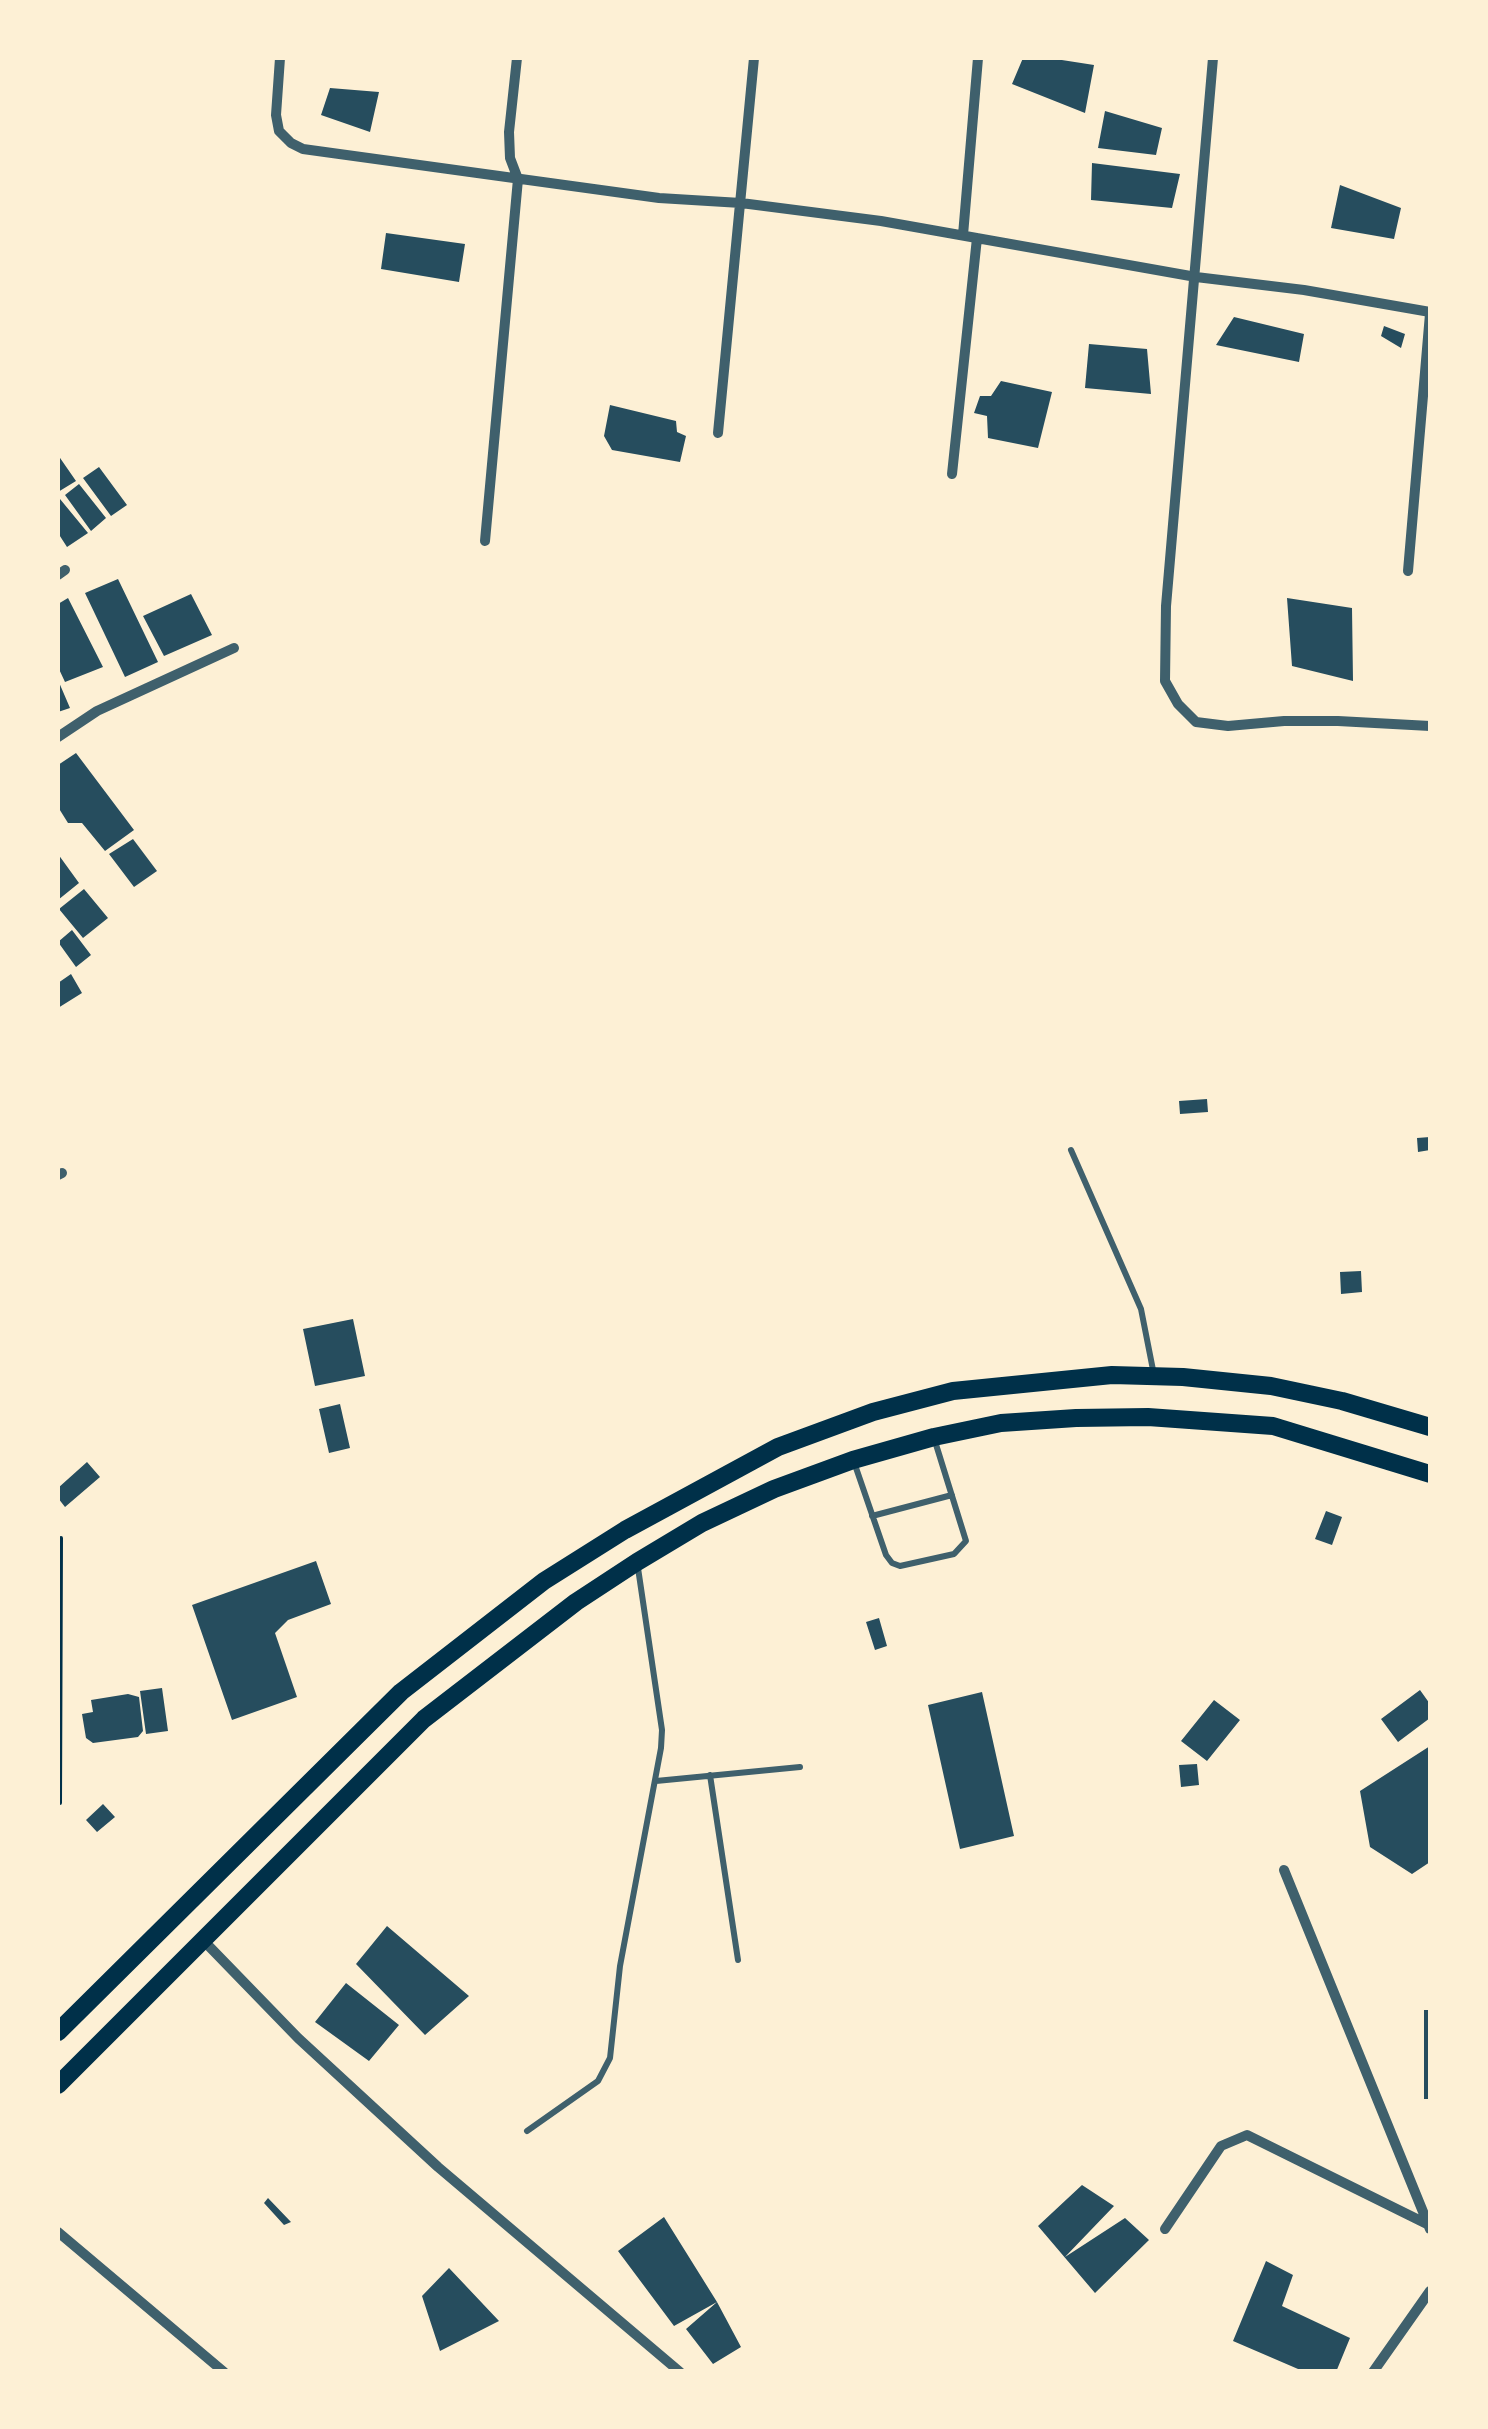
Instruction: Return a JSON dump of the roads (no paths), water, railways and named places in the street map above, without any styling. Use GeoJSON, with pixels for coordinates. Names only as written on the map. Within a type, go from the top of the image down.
{"type":"FeatureCollection","features":[{"type":"Feature","properties":{"kind":"main road"},"geometry":{"type":"LineString","coordinates":[[58,2032],[401,1692],[544,1581],[625,1530],[778,1447],[873,1412],[953,1391],[1044,1380],[1154,1376],[1271,1386],[1342,1401],[1430,1427]]}},
{"type":"Feature","properties":{"kind":"main road"},"geometry":{"type":"LineString","coordinates":[[58,2085],[424,1719],[576,1602],[702,1523],[774,1489],[853,1460],[934,1437],[1000,1424],[1076,1418],[1148,1417],[1291,1431],[1430,1474]]}},
{"type":"Feature","properties":{"kind":"street"},"geometry":{"type":"LineString","coordinates":[[280,58],[276,116],[279,131],[290,143],[322,153],[963,235],[1430,313],[1408,572]]}},
{"type":"Feature","properties":{"kind":"street"},"geometry":{"type":"LineString","coordinates":[[485,541],[518,179],[510,158],[509,132],[517,58]]}},
{"type":"Feature","properties":{"kind":"street"},"geometry":{"type":"LineString","coordinates":[[718,433],[754,58]]}},
{"type":"Feature","properties":{"kind":"street"},"geometry":{"type":"LineString","coordinates":[[963,235],[978,58]]}},
{"type":"Feature","properties":{"kind":"street"},"geometry":{"type":"LineString","coordinates":[[1213,58],[1166,606],[1165,682],[1178,704],[1196,722],[1228,726],[1284,720],[1430,726]]}},
{"type":"Feature","properties":{"kind":"street"},"geometry":{"type":"LineString","coordinates":[[952,474],[977,238]]}},
{"type":"Feature","properties":{"kind":"street"},"geometry":{"type":"LineString","coordinates":[[58,738],[97,711],[234,648]]}},
{"type":"Feature","properties":{"kind":"street"},"geometry":{"type":"LineString","coordinates":[[1284,1870],[1429,2227]]}},
{"type":"Feature","properties":{"kind":"street"},"geometry":{"type":"LineString","coordinates":[[201,1939],[298,2038],[438,2166],[680,2372]]}},
{"type":"Feature","properties":{"kind":"street"},"geometry":{"type":"LineString","coordinates":[[1164,2228],[1222,2146],[1247,2135],[1429,2227]]}},
{"type":"Feature","properties":{"kind":"street"},"geometry":{"type":"LineString","coordinates":[[58,2232],[208,2367],[224,2372]]}},
{"type":"Feature","properties":{"kind":"street"},"geometry":{"type":"LineString","coordinates":[[1373,2372],[1430,2291]]}},
{"type":"Feature","properties":{"kind":"lane"},"geometry":{"type":"LineString","coordinates":[[1071,1150],[1141,1309],[1154,1376]]}},
{"type":"Feature","properties":{"kind":"lane"},"geometry":{"type":"LineString","coordinates":[[853,1460],[892,1563],[900,1566],[954,1554],[966,1541],[934,1437]]}},
{"type":"Feature","properties":{"kind":"lane"},"geometry":{"type":"LineString","coordinates":[[872,1516],[952,1495]]}},
{"type":"Feature","properties":{"kind":"lane"},"geometry":{"type":"LineString","coordinates":[[527,2130],[598,2081],[610,2058],[623,1948],[662,1730],[637,1562]]}},
{"type":"Feature","properties":{"kind":"lane"},"geometry":{"type":"LineString","coordinates":[[656,1780],[800,1767]]}},
{"type":"Feature","properties":{"kind":"lane"},"geometry":{"type":"LineString","coordinates":[[710,1775],[738,1960]]}}]}
